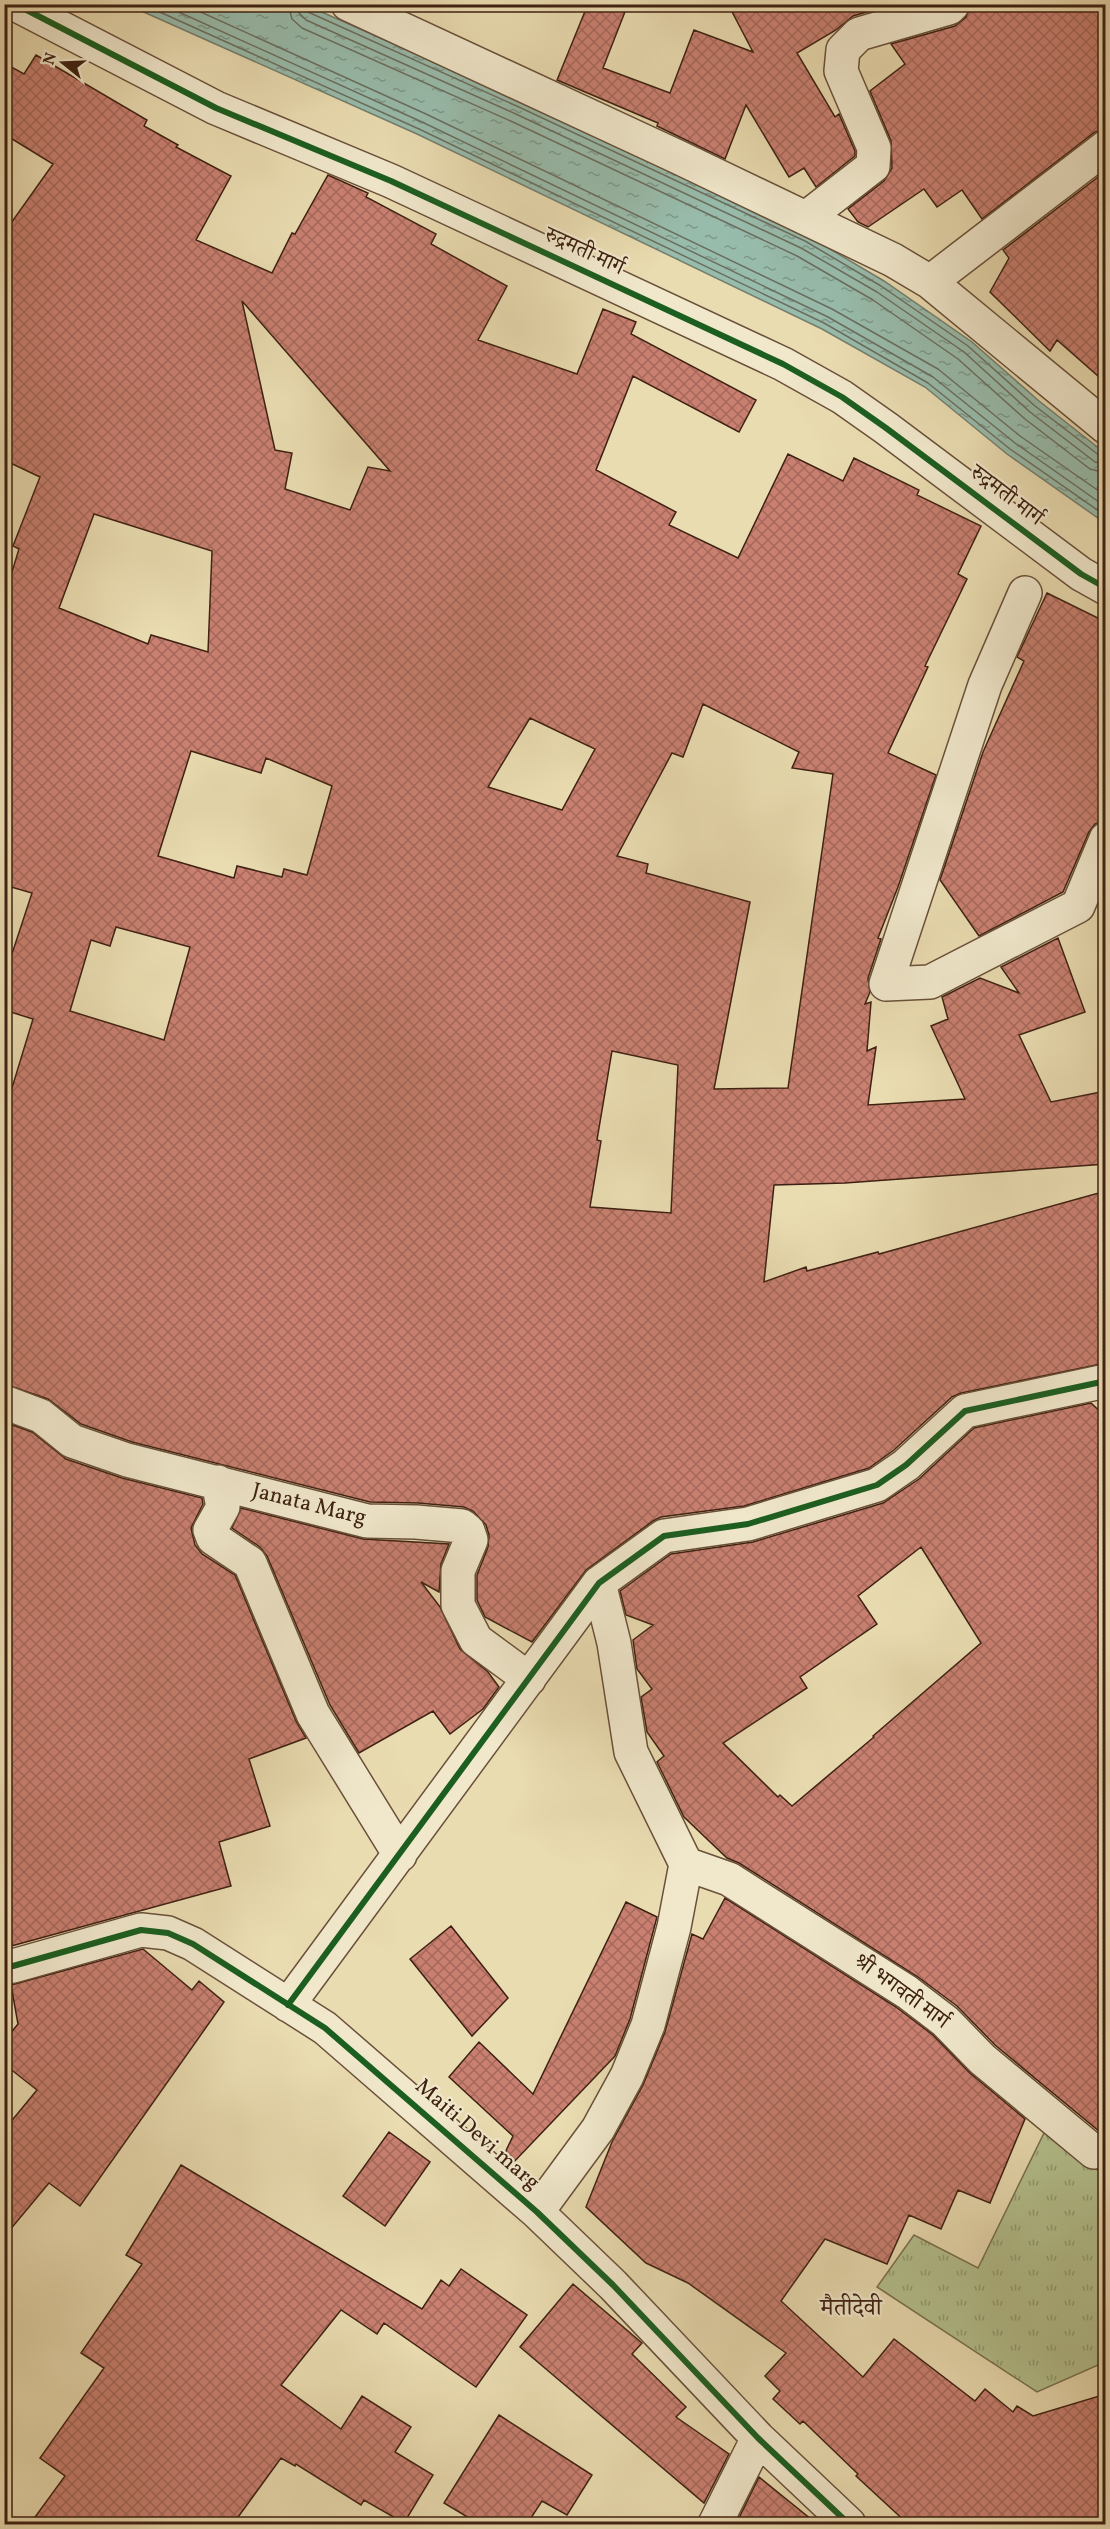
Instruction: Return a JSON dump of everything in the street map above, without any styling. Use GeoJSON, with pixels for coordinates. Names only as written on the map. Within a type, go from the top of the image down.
{"type":"FeatureCollection","features":[{"type":"Feature","properties":{"kind":"street","name":"रुद्रमती मार्ग"},"geometry":{"type":"LineString","coordinates":[[15,4],[216,108],[391,181],[783,364],[842,397],[1081,574],[1106,588]]}},
{"type":"Feature","properties":{"kind":"street"},"geometry":{"type":"LineString","coordinates":[[348,4],[678,156],[893,261],[930,282],[1106,426]]}},
{"type":"Feature","properties":{"kind":"street"},"geometry":{"type":"LineString","coordinates":[[806,218],[873,166],[874,148],[841,71],[843,50],[859,34],[949,8],[953,4]]}},
{"type":"Feature","properties":{"kind":"street"},"geometry":{"type":"LineString","coordinates":[[930,282],[1106,147]]}},
{"type":"Feature","properties":{"kind":"street"},"geometry":{"type":"LineString","coordinates":[[1025,593],[985,685],[886,984],[930,982],[1078,906],[1106,839]]}},
{"type":"Feature","properties":{"kind":"street"},"geometry":{"type":"LineString","coordinates":[[288,2006],[599,1583],[664,1536],[748,1524],[877,1485],[906,1465],[965,1411],[1106,1381]]}},
{"type":"Feature","properties":{"kind":"street","name":"Janata Marg"},"geometry":{"type":"LineString","coordinates":[[4,1402],[41,1416],[72,1441],[127,1460],[367,1521],[462,1526],[468,1531],[471,1539],[458,1570],[458,1605],[476,1640],[529,1679]]}},
{"type":"Feature","properties":{"kind":"street","name":"Janata Marg"},"geometry":{"type":"LineString","coordinates":[[218,1482],[223,1506],[210,1534],[250,1563],[313,1714],[400,1855]]}},
{"type":"Feature","properties":{"kind":"street"},"geometry":{"type":"LineString","coordinates":[[537,2212],[598,2128],[627,2076],[648,2025],[675,1927],[686,1864],[631,1752],[614,1643],[599,1583]]}},
{"type":"Feature","properties":{"kind":"street","name":"श्री भगवती मार्ग"},"geometry":{"type":"LineString","coordinates":[[686,1864],[729,1879],[907,1992],[945,2021],[982,2059],[1094,2152]]}},
{"type":"Feature","properties":{"kind":"street","name":"Maiti Devi marg"},"geometry":{"type":"LineString","coordinates":[[4,1967],[141,1930],[168,1933],[193,1944],[325,2028],[537,2212],[613,2285],[758,2438],[849,2524]]}},
{"type":"Feature","properties":{"kind":"street"},"geometry":{"type":"LineString","coordinates":[[715,2524],[758,2438]]}},
{"type":"Feature","properties":{"kind":"green space"},"geometry":{"type":"Polygon","coordinates":[[[1046,2129],[1105,2176],[1105,2362],[1037,2392],[877,2287],[914,2235],[978,2268],[1046,2129]]]}},
{"type":"Feature","properties":{"kind":"water"},"geometry":{"type":"Polygon","coordinates":[[[128,5],[306,5],[524,102],[808,236],[884,281],[972,342],[1039,401],[1105,453],[1105,523],[1007,454],[925,387],[822,329],[417,134],[128,5]]]}},
{"type":"Feature","properties":{"kind":"building"},"geometry":{"type":"Polygon","coordinates":[[[588,4],[628,4],[603,68],[670,93],[694,30],[753,52],[728,4],[894,4],[853,16],[836,30],[797,53],[835,117],[839,114],[855,156],[816,187],[804,168],[789,177],[746,105],[725,159],[657,126],[658,123],[557,80],[588,4]]]}},
{"type":"Feature","properties":{"kind":"building"},"geometry":{"type":"Polygon","coordinates":[[[971,4],[1106,4],[1106,129],[1095,132],[982,219],[962,190],[937,207],[924,189],[868,227],[858,222],[848,209],[884,181],[892,168],[891,141],[870,91],[905,64],[891,44],[955,26],[966,17],[971,4]]]}},
{"type":"Feature","properties":{"kind":"building"},"geometry":{"type":"Polygon","coordinates":[[[36,55],[147,120],[144,126],[178,145],[176,147],[231,176],[196,240],[272,273],[292,233],[295,234],[328,175],[368,193],[366,197],[436,234],[431,244],[507,286],[478,340],[577,374],[603,309],[636,322],[631,334],[756,400],[739,432],[633,376],[596,470],[676,512],[669,525],[738,558],[788,454],[843,481],[854,458],[919,490],[917,495],[981,526],[958,574],[967,579],[925,666],[928,667],[888,753],[936,775],[878,938],[881,939],[868,978],[870,992],[865,1004],[871,1002],[867,1051],[876,1047],[868,1105],[965,1099],[931,1026],[948,1019],[942,997],[980,978],[1019,993],[1001,967],[1058,938],[1085,1012],[1019,1035],[1051,1102],[1106,1091],[1106,1164],[845,1183],[774,1185],[764,1282],[806,1267],[807,1271],[878,1252],[879,1254],[1106,1191],[1106,1363],[961,1393],[952,1397],[894,1450],[869,1468],[744,1506],[661,1517],[586,1570],[532,1642],[485,1617],[477,1600],[477,1575],[488,1547],[489,1535],[486,1525],[473,1511],[464,1507],[370,1502],[132,1442],[81,1424],[48,1399],[4,1384],[4,1114],[33,1019],[4,1010],[4,978],[32,893],[4,885],[4,598],[19,549],[13,546],[40,477],[4,460],[4,233],[53,164],[4,134],[4,63],[24,74],[36,55]],[[242,301],[275,450],[292,453],[285,489],[350,510],[368,467],[390,471],[242,301]],[[94,514],[59,608],[148,644],[151,635],[208,652],[212,551],[94,514]],[[703,704],[683,757],[672,753],[617,856],[648,864],[646,873],[750,902],[714,1089],[788,1088],[833,774],[792,768],[799,752],[703,704]],[[530,718],[488,787],[562,810],[595,749],[530,718]],[[191,751],[158,856],[234,878],[237,866],[282,877],[284,869],[307,875],[332,786],[266,758],[261,773],[191,751]],[[116,927],[110,946],[91,940],[70,1011],[164,1040],[190,947],[116,927]],[[612,1051],[597,1140],[601,1141],[590,1207],[671,1213],[678,1065],[612,1051]]]}},
{"type":"Feature","properties":{"kind":"building"},"geometry":{"type":"Polygon","coordinates":[[[1106,171],[1106,383],[1057,340],[1050,351],[990,292],[1009,258],[1003,250],[1106,171]]]}},
{"type":"Feature","properties":{"kind":"building"},"geometry":{"type":"Polygon","coordinates":[[[1047,593],[1106,622],[1106,821],[1095,824],[1089,832],[1063,892],[979,936],[940,880],[983,752],[1024,661],[1017,657],[1047,593]]]}},
{"type":"Feature","properties":{"kind":"building"},"geometry":{"type":"Polygon","coordinates":[[[1091,1403],[1106,1417],[1106,2137],[995,2045],[957,2006],[918,1977],[739,1863],[727,1858],[684,1817],[657,1762],[664,1756],[647,1732],[641,1697],[652,1689],[637,1669],[633,1640],[653,1625],[626,1615],[620,1591],[671,1554],[753,1542],[883,1503],[919,1479],[974,1428],[1091,1403]],[[921,1547],[858,1596],[877,1624],[800,1677],[807,1688],[723,1743],[778,1797],[780,1795],[792,1806],[981,1643],[921,1547]]]}},
{"type":"Feature","properties":{"kind":"building"},"geometry":{"type":"Polygon","coordinates":[[[4,1422],[32,1432],[66,1459],[122,1478],[202,1498],[203,1504],[191,1528],[195,1545],[202,1554],[235,1575],[296,1721],[306,1738],[249,1759],[270,1826],[219,1842],[231,1886],[4,1948],[4,1422]]]}},
{"type":"Feature","properties":{"kind":"building"},"geometry":{"type":"Polygon","coordinates":[[[241,1508],[363,1539],[449,1544],[441,1564],[439,1592],[421,1582],[440,1607],[460,1649],[488,1672],[499,1687],[483,1709],[450,1734],[433,1711],[359,1753],[330,1705],[267,1556],[260,1547],[232,1528],[241,1508]]]}},
{"type":"Feature","properties":{"kind":"building"},"geometry":{"type":"Polygon","coordinates":[[[725,1898],[896,2007],[933,2035],[970,2073],[1025,2119],[990,2203],[958,2190],[941,2229],[909,2215],[887,2264],[825,2239],[781,2301],[863,2377],[894,2339],[975,2401],[985,2389],[1013,2412],[1017,2406],[1033,2416],[1106,2394],[1106,2484],[1102,2524],[908,2524],[856,2476],[858,2474],[803,2421],[800,2424],[773,2399],[780,2391],[765,2376],[786,2353],[688,2283],[646,2263],[586,2207],[612,2142],[643,2085],[665,2032],[692,1934],[703,1939],[725,1898]]]}},
{"type":"Feature","properties":{"kind":"building"},"geometry":{"type":"Polygon","coordinates":[[[626,1902],[657,1917],[630,2019],[615,2056],[511,2165],[503,2157],[513,2136],[449,2077],[479,2042],[533,2094],[626,1902]]]}},
{"type":"Feature","properties":{"kind":"building"},"geometry":{"type":"Polygon","coordinates":[[[451,1926],[508,1998],[472,2036],[410,1959],[451,1926]]]}},
{"type":"Feature","properties":{"kind":"building"},"geometry":{"type":"Polygon","coordinates":[[[143,1949],[192,1990],[199,1981],[224,2002],[80,2206],[49,2183],[4,2237],[4,2130],[37,2090],[4,2064],[4,2041],[18,2024],[11,1985],[143,1949]]]}},
{"type":"Feature","properties":{"kind":"building"},"geometry":{"type":"Polygon","coordinates":[[[389,2132],[430,2162],[385,2226],[343,2196],[389,2132]]]}},
{"type":"Feature","properties":{"kind":"building"},"geometry":{"type":"Polygon","coordinates":[[[181,2165],[422,2309],[441,2280],[449,2286],[461,2269],[527,2315],[476,2387],[384,2323],[377,2334],[341,2310],[281,2385],[341,2429],[362,2396],[411,2427],[395,2452],[433,2475],[404,2523],[364,2500],[361,2505],[296,2464],[295,2466],[281,2458],[233,2524],[30,2524],[65,2476],[40,2458],[104,2368],[81,2353],[142,2264],[126,2255],[181,2165]]]}},
{"type":"Feature","properties":{"kind":"building"},"geometry":{"type":"Polygon","coordinates":[[[573,2284],[642,2343],[632,2354],[686,2407],[676,2417],[729,2454],[704,2503],[520,2347],[573,2284]]]}},
{"type":"Feature","properties":{"kind":"building"},"geometry":{"type":"Polygon","coordinates":[[[499,2415],[592,2475],[567,2515],[542,2501],[527,2524],[479,2524],[444,2503],[499,2415]]]}},
{"type":"Feature","properties":{"kind":"building"},"geometry":{"type":"Polygon","coordinates":[[[759,2477],[817,2524],[736,2524],[759,2477]]]}},
{"type":"Feature","properties":{"kind":"cycle path"},"geometry":{"type":"LineString","coordinates":[[15,4],[216,108],[391,181],[783,364],[842,397],[1081,574],[1106,588]]}},
{"type":"Feature","properties":{"kind":"cycle path"},"geometry":{"type":"LineString","coordinates":[[288,2005],[599,1583],[664,1536],[748,1524],[877,1485],[906,1465],[965,1411],[1106,1381]]}},
{"type":"Feature","properties":{"kind":"cycle path"},"geometry":{"type":"LineString","coordinates":[[4,1967],[141,1930],[168,1933],[193,1944],[325,2028],[537,2212],[613,2285],[758,2438],[849,2524]]}},
{"type":"Feature","properties":{"kind":"district","name":"मैतीदेवी"},"geometry":{"type":"Point","coordinates":[851,2309]}}]}
